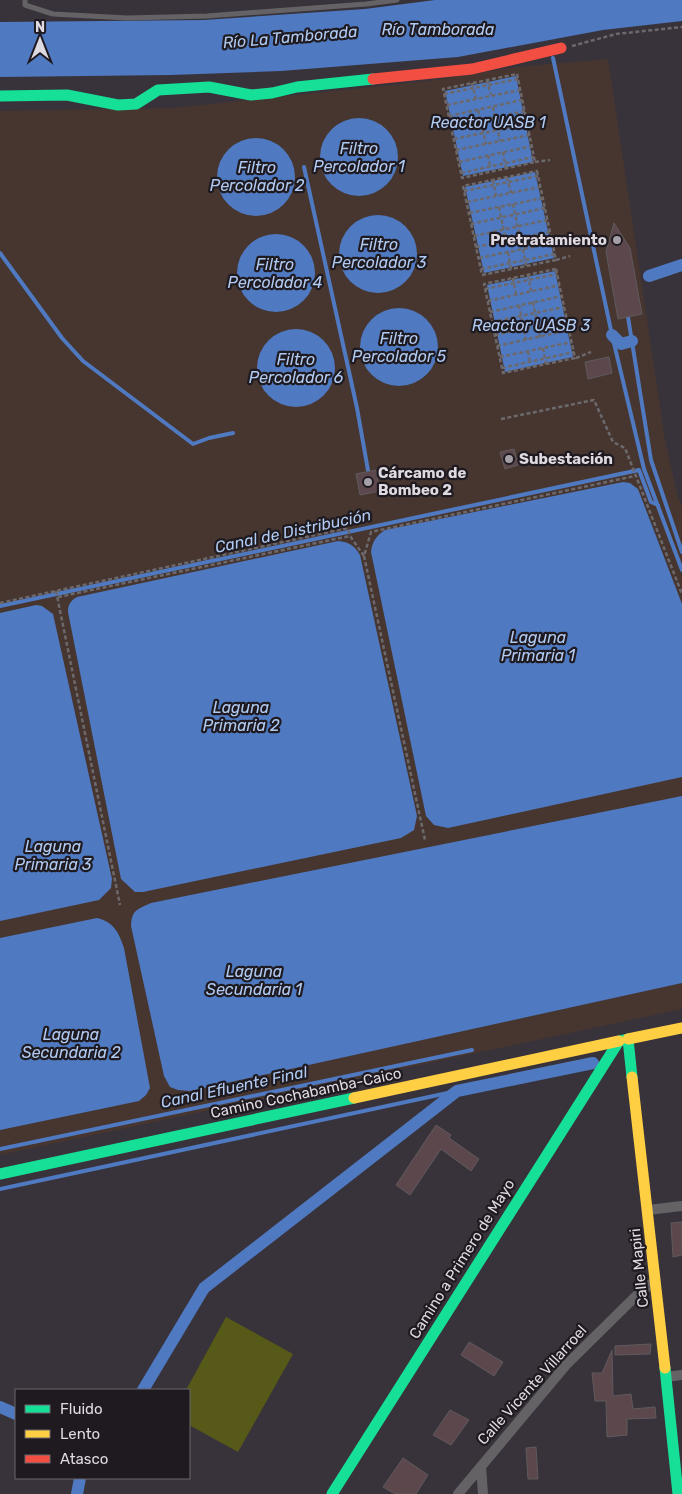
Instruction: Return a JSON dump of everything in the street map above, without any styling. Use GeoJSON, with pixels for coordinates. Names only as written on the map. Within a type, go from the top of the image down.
{"type":"FeatureCollection","features":[{"type":"Feature","properties":{"kind":"main road"},"geometry":{"type":"LineString","coordinates":[[0,96],[66,95],[118,106],[136,104],[158,90],[210,87],[251,94],[272,93],[297,87],[472,69],[561,48]]}},
{"type":"Feature","properties":{"kind":"main road","name":"Camino Cochabamba-Caico"},"geometry":{"type":"LineString","coordinates":[[0,1174],[682,1028]]}},
{"type":"Feature","properties":{"kind":"main road","name":"Calle Mapiri"},"geometry":{"type":"LineString","coordinates":[[624,1040],[648,1210],[678,1494]]}},
{"type":"Feature","properties":{"kind":"main road","name":"Camino a Primero de Mayo"},"geometry":{"type":"LineString","coordinates":[[332,1494],[477,1263],[624,1040]]}},
{"type":"Feature","properties":{"kind":"street"},"geometry":{"type":"LineString","coordinates":[[648,1210],[682,1206]]}},
{"type":"Feature","properties":{"kind":"street","name":"Calle Vicente Villarroel"},"geometry":{"type":"LineString","coordinates":[[458,1494],[566,1365],[638,1294],[655,1281]]}},
{"type":"Feature","properties":{"kind":"street"},"geometry":{"type":"LineString","coordinates":[[666,1377],[682,1375]]}},
{"type":"Feature","properties":{"kind":"street"},"geometry":{"type":"LineString","coordinates":[[481,1466],[483,1494]]}},
{"type":"Feature","properties":{"kind":"lane"},"geometry":{"type":"LineString","coordinates":[[25,0],[25,5],[53,14],[127,18],[208,16],[396,0]]}},
{"type":"Feature","properties":{"kind":"path"},"geometry":{"type":"LineString","coordinates":[[561,48],[616,34],[682,27]]}},
{"type":"Feature","properties":{"kind":"path"},"geometry":{"type":"LineString","coordinates":[[535,162],[517,74],[443,89],[462,178],[550,160]]}},
{"type":"Feature","properties":{"kind":"path"},"geometry":{"type":"LineString","coordinates":[[444,94],[518,79]]}},
{"type":"Feature","properties":{"kind":"path"},"geometry":{"type":"LineString","coordinates":[[488,80],[491,96]]}},
{"type":"Feature","properties":{"kind":"path"},"geometry":{"type":"LineString","coordinates":[[472,83],[476,99]]}},
{"type":"Feature","properties":{"kind":"path"},"geometry":{"type":"LineString","coordinates":[[447,105],[520,90]]}},
{"type":"Feature","properties":{"kind":"path"},"geometry":{"type":"LineString","coordinates":[[449,116],[522,100]]}},
{"type":"Feature","properties":{"kind":"path"},"geometry":{"type":"LineString","coordinates":[[493,106],[500,141]]}},
{"type":"Feature","properties":{"kind":"path"},"geometry":{"type":"LineString","coordinates":[[478,110],[486,144]]}},
{"type":"Feature","properties":{"kind":"path"},"geometry":{"type":"LineString","coordinates":[[451,127],[525,111]]}},
{"type":"Feature","properties":{"kind":"path"},"geometry":{"type":"LineString","coordinates":[[454,139],[527,124]]}},
{"type":"Feature","properties":{"kind":"path"},"geometry":{"type":"LineString","coordinates":[[456,150],[530,135]]}},
{"type":"Feature","properties":{"kind":"path"},"geometry":{"type":"LineString","coordinates":[[459,162],[532,146]]}},
{"type":"Feature","properties":{"kind":"path"},"geometry":{"type":"LineString","coordinates":[[503,152],[506,168]]}},
{"type":"Feature","properties":{"kind":"path"},"geometry":{"type":"LineString","coordinates":[[488,155],[492,171]]}},
{"type":"Feature","properties":{"kind":"path"},"geometry":{"type":"LineString","coordinates":[[461,173],[534,157]]}},
{"type":"Feature","properties":{"kind":"path"},"geometry":{"type":"LineString","coordinates":[[556,260],[537,171],[463,186],[482,275],[556,260],[570,256]]}},
{"type":"Feature","properties":{"kind":"path"},"geometry":{"type":"LineString","coordinates":[[464,191],[538,176]]}},
{"type":"Feature","properties":{"kind":"path"},"geometry":{"type":"LineString","coordinates":[[507,177],[510,193]]}},
{"type":"Feature","properties":{"kind":"path"},"geometry":{"type":"LineString","coordinates":[[493,180],[496,196]]}},
{"type":"Feature","properties":{"kind":"path"},"geometry":{"type":"LineString","coordinates":[[467,202],[540,186]]}},
{"type":"Feature","properties":{"kind":"path"},"geometry":{"type":"LineString","coordinates":[[469,213],[543,198]]}},
{"type":"Feature","properties":{"kind":"path"},"geometry":{"type":"LineString","coordinates":[[513,204],[520,238]]}},
{"type":"Feature","properties":{"kind":"path"},"geometry":{"type":"LineString","coordinates":[[499,207],[506,241]]}},
{"type":"Feature","properties":{"kind":"path"},"geometry":{"type":"LineString","coordinates":[[471,224],[545,208]]}},
{"type":"Feature","properties":{"kind":"path"},"geometry":{"type":"LineString","coordinates":[[474,236],[547,220]]}},
{"type":"Feature","properties":{"kind":"path"},"geometry":{"type":"LineString","coordinates":[[476,247],[550,232]]}},
{"type":"Feature","properties":{"kind":"path"},"geometry":{"type":"LineString","coordinates":[[478,258],[552,243]]}},
{"type":"Feature","properties":{"kind":"path"},"geometry":{"type":"LineString","coordinates":[[523,249],[526,266]]}},
{"type":"Feature","properties":{"kind":"path"},"geometry":{"type":"LineString","coordinates":[[508,252],[511,269]]}},
{"type":"Feature","properties":{"kind":"path"},"geometry":{"type":"LineString","coordinates":[[481,269],[554,254]]}},
{"type":"Feature","properties":{"kind":"path"},"geometry":{"type":"LineString","coordinates":[[575,358],[556,269],[484,284],[503,373],[575,358],[591,352]]}},
{"type":"Feature","properties":{"kind":"path"},"geometry":{"type":"LineString","coordinates":[[486,289],[557,274]]}},
{"type":"Feature","properties":{"kind":"path"},"geometry":{"type":"LineString","coordinates":[[528,275],[531,291]]}},
{"type":"Feature","properties":{"kind":"path"},"geometry":{"type":"LineString","coordinates":[[513,278],[516,294]]}},
{"type":"Feature","properties":{"kind":"path"},"geometry":{"type":"LineString","coordinates":[[488,301],[560,285]]}},
{"type":"Feature","properties":{"kind":"path"},"geometry":{"type":"LineString","coordinates":[[490,312],[562,296]]}},
{"type":"Feature","properties":{"kind":"path"},"geometry":{"type":"LineString","coordinates":[[534,302],[540,337]]}},
{"type":"Feature","properties":{"kind":"path"},"geometry":{"type":"LineString","coordinates":[[519,305],[526,340]]}},
{"type":"Feature","properties":{"kind":"path"},"geometry":{"type":"LineString","coordinates":[[492,322],[564,307]]}},
{"type":"Feature","properties":{"kind":"path"},"geometry":{"type":"LineString","coordinates":[[495,335],[567,320]]}},
{"type":"Feature","properties":{"kind":"path"},"geometry":{"type":"LineString","coordinates":[[497,346],[569,330]]}},
{"type":"Feature","properties":{"kind":"path"},"geometry":{"type":"LineString","coordinates":[[500,357],[572,342]]}},
{"type":"Feature","properties":{"kind":"path"},"geometry":{"type":"LineString","coordinates":[[543,348],[546,364]]}},
{"type":"Feature","properties":{"kind":"path"},"geometry":{"type":"LineString","coordinates":[[528,351],[532,367]]}},
{"type":"Feature","properties":{"kind":"path"},"geometry":{"type":"LineString","coordinates":[[502,368],[574,352]]}},
{"type":"Feature","properties":{"kind":"path"},"geometry":{"type":"LineString","coordinates":[[501,419],[594,400],[613,442],[625,448],[682,594]]}},
{"type":"Feature","properties":{"kind":"path"},"geometry":{"type":"LineString","coordinates":[[364,556],[371,532],[635,476]]}},
{"type":"Feature","properties":{"kind":"path"},"geometry":{"type":"LineString","coordinates":[[0,603],[348,528],[350,536],[364,556],[425,840]]}},
{"type":"Feature","properties":{"kind":"path"},"geometry":{"type":"LineString","coordinates":[[58,597],[350,536]]}},
{"type":"Feature","properties":{"kind":"path"},"geometry":{"type":"LineString","coordinates":[[56,591],[120,904]]}},
{"type":"Feature","properties":{"kind":"shaded area"},"geometry":{"type":"Polygon","coordinates":[[[608,59],[665,440],[677,494],[682,506],[682,1009],[0,1155],[0,111],[173,108],[428,81],[517,67],[608,59]]]}},
{"type":"Feature","properties":{"kind":"shaded area"},"geometry":{"type":"Polygon","coordinates":[[[226,1317],[293,1354],[238,1452],[190,1426],[190,1389],[187,1389],[226,1317]]]}},
{"type":"Feature","properties":{"kind":"water","name":"Río Tamborada"},"geometry":{"type":"Polygon","coordinates":[[[435,0],[682,0],[682,21],[603,30],[458,57],[281,71],[171,75],[0,77],[0,22],[204,20],[365,9],[435,0]]]}},
{"type":"Feature","properties":{"kind":"water","name":"Reactor UASB 1"},"geometry":{"type":"Polygon","coordinates":[[[516,76],[533,162],[463,176],[445,91],[516,76]]]}},
{"type":"Feature","properties":{"kind":"water","name":"Filtro Percolador 1"},"geometry":{"type":"Polygon","coordinates":[[[351,118],[367,118],[381,124],[392,135],[398,149],[398,165],[392,179],[381,190],[367,196],[351,196],[337,190],[326,179],[320,165],[320,149],[326,135],[337,124],[351,118]]]}},
{"type":"Feature","properties":{"kind":"water","name":"Filtro Percolador 2"},"geometry":{"type":"Polygon","coordinates":[[[248,138],[264,138],[278,144],[289,155],[295,169],[295,185],[289,199],[278,210],[264,216],[248,216],[234,210],[223,199],[217,185],[217,169],[223,155],[234,144],[248,138]]]}},
{"type":"Feature","properties":{"kind":"water"},"geometry":{"type":"Polygon","coordinates":[[[535,172],[554,258],[484,273],[465,187],[535,172]]]}},
{"type":"Feature","properties":{"kind":"water","name":"Filtro Percolador 3"},"geometry":{"type":"Polygon","coordinates":[[[370,215],[386,215],[400,221],[411,232],[417,246],[417,262],[411,276],[400,287],[386,293],[370,293],[356,287],[345,276],[339,262],[339,246],[345,232],[356,221],[370,215]]]}},
{"type":"Feature","properties":{"kind":"water","name":"Filtro Percolador 4"},"geometry":{"type":"Polygon","coordinates":[[[268,234],[284,234],[298,240],[309,251],[315,265],[315,281],[309,295],[298,306],[284,312],[268,312],[254,306],[243,295],[237,281],[237,265],[243,251],[254,240],[268,234]]]}},
{"type":"Feature","properties":{"kind":"water","name":"Reactor UASB 3"},"geometry":{"type":"Polygon","coordinates":[[[555,271],[573,357],[505,372],[487,285],[555,271]]]}},
{"type":"Feature","properties":{"kind":"water","name":"Filtro Percolador 5"},"geometry":{"type":"Polygon","coordinates":[[[391,308],[407,308],[421,314],[432,325],[438,339],[438,355],[432,369],[421,380],[407,386],[391,386],[377,380],[366,369],[360,355],[360,339],[366,325],[377,314],[391,308]]]}},
{"type":"Feature","properties":{"kind":"water","name":"Filtro Percolador 6"},"geometry":{"type":"Polygon","coordinates":[[[288,329],[304,329],[318,335],[329,346],[335,360],[335,376],[329,390],[318,401],[304,407],[288,407],[274,401],[263,390],[257,376],[257,360],[263,346],[274,335],[288,329]]]}},
{"type":"Feature","properties":{"kind":"water","name":"Laguna Primaria 1"},"geometry":{"type":"Polygon","coordinates":[[[623,482],[630,483],[638,489],[682,604],[682,777],[448,828],[434,825],[426,816],[371,552],[373,542],[385,530],[623,482]]]}},
{"type":"Feature","properties":{"kind":"water","name":"Laguna Primaria 2"},"geometry":{"type":"Polygon","coordinates":[[[338,541],[351,545],[360,555],[417,816],[414,830],[401,838],[143,892],[135,892],[121,879],[68,612],[70,603],[77,597],[338,541]]]}},
{"type":"Feature","properties":{"kind":"water","name":"Laguna Primaria 3"},"geometry":{"type":"Polygon","coordinates":[[[36,605],[42,606],[53,614],[112,879],[111,888],[99,900],[0,921],[0,613],[36,605]]]}},
{"type":"Feature","properties":{"kind":"water","name":"Laguna Secundaria 1"},"geometry":{"type":"Polygon","coordinates":[[[682,796],[682,983],[190,1091],[170,1087],[164,1076],[131,926],[132,917],[138,909],[151,903],[682,796]]]}},
{"type":"Feature","properties":{"kind":"water","name":"Laguna Secundaria 2"},"geometry":{"type":"Polygon","coordinates":[[[97,918],[112,925],[124,948],[150,1088],[139,1101],[0,1130],[0,938],[97,918]]]}},
{"type":"Feature","properties":{"kind":"building","name":"Pretratamiento"},"geometry":{"type":"Polygon","coordinates":[[[614,223],[630,248],[642,314],[618,319],[606,252],[614,223]]]}},
{"type":"Feature","properties":{"kind":"building"},"geometry":{"type":"Polygon","coordinates":[[[609,357],[612,373],[588,379],[585,362],[609,357]]]}},
{"type":"Feature","properties":{"kind":"building","name":"Subestación"},"geometry":{"type":"Polygon","coordinates":[[[514,449],[518,465],[505,469],[500,452],[514,449]]]}},
{"type":"Feature","properties":{"kind":"building","name":"Cárcamo de Bombeo 2"},"geometry":{"type":"Polygon","coordinates":[[[376,470],[380,491],[360,495],[356,474],[376,470]]]}},
{"type":"Feature","properties":{"kind":"building"},"geometry":{"type":"Polygon","coordinates":[[[436,1125],[451,1135],[449,1138],[479,1159],[471,1171],[441,1149],[410,1195],[396,1185],[436,1125]]]}},
{"type":"Feature","properties":{"kind":"building"},"geometry":{"type":"Polygon","coordinates":[[[682,1222],[682,1255],[673,1257],[671,1223],[682,1222]]]}},
{"type":"Feature","properties":{"kind":"building"},"geometry":{"type":"Polygon","coordinates":[[[469,1342],[503,1362],[494,1376],[461,1355],[469,1342]]]}},
{"type":"Feature","properties":{"kind":"building"},"geometry":{"type":"Polygon","coordinates":[[[651,1344],[650,1354],[615,1355],[615,1346],[651,1344]]]}},
{"type":"Feature","properties":{"kind":"building"},"geometry":{"type":"Polygon","coordinates":[[[612,1350],[613,1396],[631,1394],[633,1409],[655,1407],[656,1418],[627,1419],[627,1435],[607,1437],[606,1401],[595,1401],[592,1373],[602,1373],[612,1350]]]}},
{"type":"Feature","properties":{"kind":"building"},"geometry":{"type":"Polygon","coordinates":[[[450,1410],[469,1420],[451,1445],[433,1435],[450,1410]]]}},
{"type":"Feature","properties":{"kind":"building"},"geometry":{"type":"Polygon","coordinates":[[[536,1447],[538,1479],[528,1479],[526,1448],[536,1447]]]}},
{"type":"Feature","properties":{"kind":"building"},"geometry":{"type":"Polygon","coordinates":[[[403,1458],[428,1475],[416,1494],[395,1494],[383,1487],[403,1458]]]}},
{"type":"Feature","properties":{"kind":"waterway"},"geometry":{"type":"LineString","coordinates":[[553,58],[612,335],[644,469],[682,570]]}},
{"type":"Feature","properties":{"kind":"waterway"},"geometry":{"type":"LineString","coordinates":[[304,167],[357,408],[369,476]]}},
{"type":"Feature","properties":{"kind":"waterway"},"geometry":{"type":"LineString","coordinates":[[0,253],[62,338],[83,361],[193,444],[209,438],[233,433]]}},
{"type":"Feature","properties":{"kind":"waterway"},"geometry":{"type":"LineString","coordinates":[[649,276],[682,265]]}},
{"type":"Feature","properties":{"kind":"waterway"},"geometry":{"type":"LineString","coordinates":[[628,317],[651,460],[682,552]]}},
{"type":"Feature","properties":{"kind":"waterway"},"geometry":{"type":"LineString","coordinates":[[612,335],[621,344],[632,341]]}},
{"type":"Feature","properties":{"kind":"waterway","name":"Canal de Distribución"},"geometry":{"type":"LineString","coordinates":[[0,606],[639,470],[651,502],[658,505]]}},
{"type":"Feature","properties":{"kind":"waterway","name":"Canal Efluente Final"},"geometry":{"type":"LineString","coordinates":[[0,1149],[472,1050]]}},
{"type":"Feature","properties":{"kind":"waterway"},"geometry":{"type":"LineString","coordinates":[[144,1389],[204,1288],[457,1091],[593,1063]]}},
{"type":"Feature","properties":{"kind":"waterway"},"geometry":{"type":"LineString","coordinates":[[0,1189],[457,1091]]}},
{"type":"Feature","properties":{"kind":"waterway"},"geometry":{"type":"LineString","coordinates":[[0,1407],[15,1414]]}},
{"type":"Feature","properties":{"kind":"waterway"},"geometry":{"type":"LineString","coordinates":[[77,1494],[80,1479]]}},
{"type":"Feature","properties":{"kind":"traffic: fast"},"geometry":{"type":"LineString","coordinates":[[0,96],[67,95],[118,105],[136,104],[158,90],[209,87],[251,95],[272,93],[297,87],[373,79]]}},
{"type":"Feature","properties":{"kind":"traffic: fast"},"geometry":{"type":"LineString","coordinates":[[332,1494],[619,1041],[628,1039],[632,1077]]}},
{"type":"Feature","properties":{"kind":"traffic: fast"},"geometry":{"type":"LineString","coordinates":[[0,1174],[354,1098]]}},
{"type":"Feature","properties":{"kind":"traffic: fast"},"geometry":{"type":"LineString","coordinates":[[665,1368],[678,1494]]}},
{"type":"Feature","properties":{"kind":"traffic: slow"},"geometry":{"type":"LineString","coordinates":[[628,1039],[682,1028]]}},
{"type":"Feature","properties":{"kind":"traffic: slow"},"geometry":{"type":"LineString","coordinates":[[354,1098],[619,1041]]}},
{"type":"Feature","properties":{"kind":"traffic: slow"},"geometry":{"type":"LineString","coordinates":[[632,1077],[665,1368]]}},
{"type":"Feature","properties":{"kind":"traffic: jam"},"geometry":{"type":"LineString","coordinates":[[373,79],[472,69],[561,48]]}},
{"type":"Feature","properties":{"kind":"place","name":"Pretratamiento"},"geometry":{"type":"Point","coordinates":[617,240]}},
{"type":"Feature","properties":{"kind":"place","name":"Subestación"},"geometry":{"type":"Point","coordinates":[509,459]}},
{"type":"Feature","properties":{"kind":"place","name":"Cárcamo de Bombeo 2"},"geometry":{"type":"Point","coordinates":[368,482]}},
{"type":"Feature","properties":{"kind":"water label","name":"Río La Tamborada"},"geometry":{"type":"Point","coordinates":[290,37]}}]}
